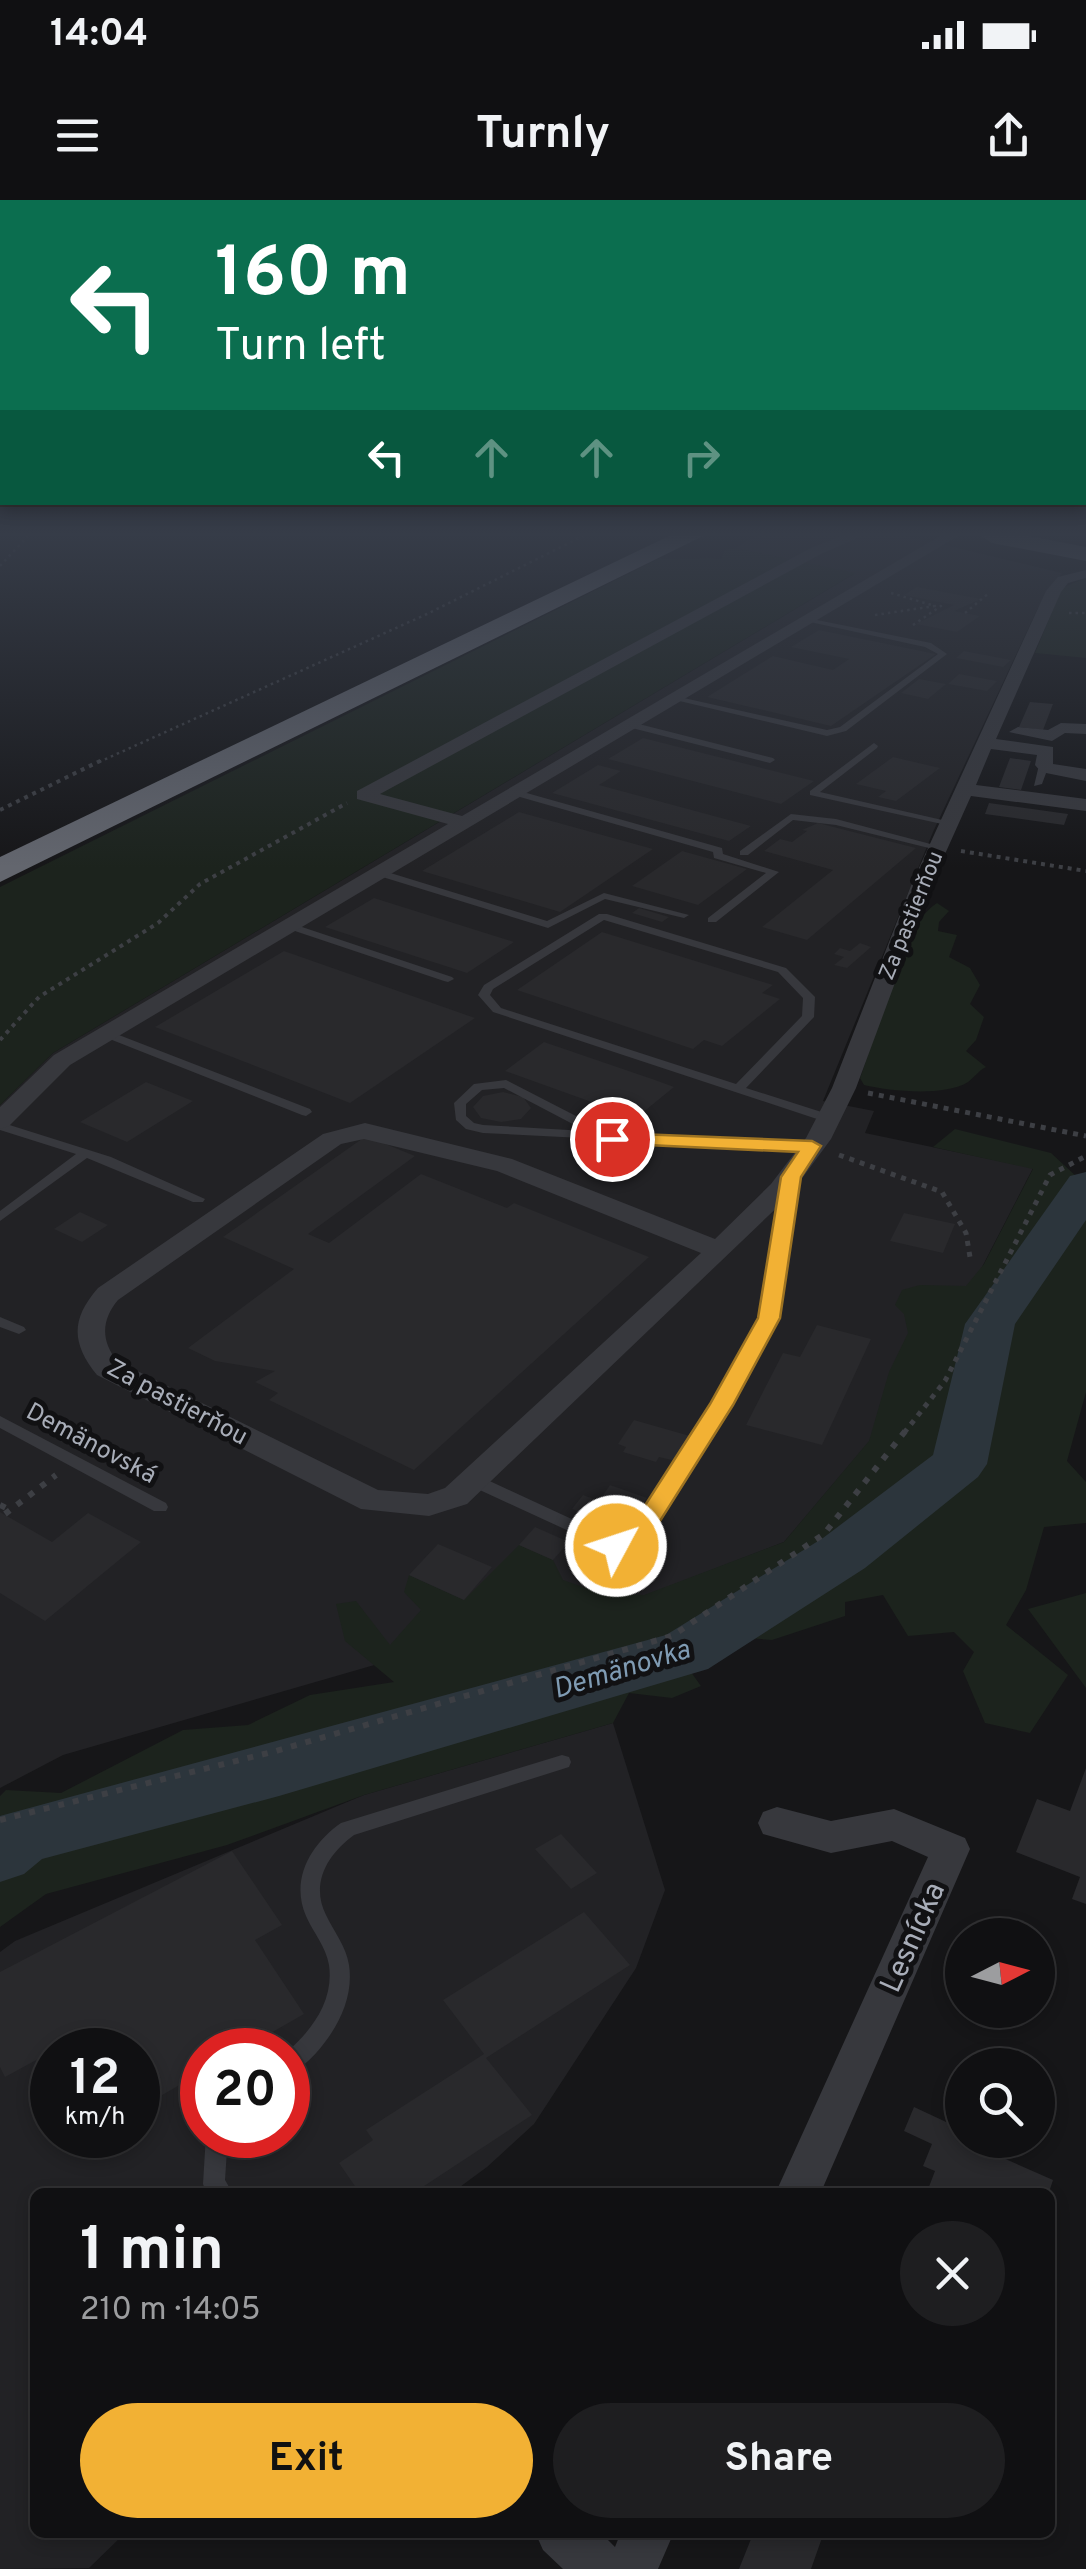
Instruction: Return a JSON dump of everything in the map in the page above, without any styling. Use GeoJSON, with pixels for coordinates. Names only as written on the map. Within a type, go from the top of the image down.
{"type":"FeatureCollection","features":[{"type":"Feature","properties":{"kind":"highway"},"geometry":{"type":"LineString","coordinates":[[0,851],[428,647]]}},
{"type":"Feature","properties":{"kind":"highway"},"geometry":{"type":"LineString","coordinates":[[0,871],[462,647]]}},
{"type":"Feature","properties":{"kind":"street"},"geometry":{"type":"LineString","coordinates":[[364,795],[639,647]]}},
{"type":"Feature","properties":{"kind":"street"},"geometry":{"type":"LineString","coordinates":[[0,1124],[62,1060],[769,647]]}},
{"type":"Feature","properties":{"kind":"street","name":"Za pastierňou"},"geometry":{"type":"LineString","coordinates":[[718,1250],[503,1164],[447,1154],[365,1131],[332,1139],[108,1294],[91,1318],[90,1345],[107,1368],[372,1501],[428,1505],[456,1496],[475,1482],[718,1250],[791,1177],[812,1146],[844,1088],[937,847],[1029,647]]}},
{"type":"Feature","properties":{"kind":"street"},"geometry":{"type":"LineString","coordinates":[[1049,746],[1064,703]]}},
{"type":"Feature","properties":{"kind":"street"},"geometry":{"type":"LineString","coordinates":[[1049,746],[1086,729]]}},
{"type":"Feature","properties":{"kind":"street"},"geometry":{"type":"LineString","coordinates":[[987,736],[1049,746],[1086,775]]}},
{"type":"Feature","properties":{"kind":"street"},"geometry":{"type":"LineString","coordinates":[[963,788],[1086,804]]}},
{"type":"Feature","properties":{"kind":"street"},"geometry":{"type":"LineString","coordinates":[[364,795],[466,822]]}},
{"type":"Feature","properties":{"kind":"street","name":"Lesnícka"},"geometry":{"type":"LineString","coordinates":[[777,1823],[831,1837],[894,1825],[951,1849],[801,2188]]}},
{"type":"Feature","properties":{"kind":"street"},"geometry":{"type":"LineString","coordinates":[[567,2538],[601,2569]]}},
{"type":"Feature","properties":{"kind":"street"},"geometry":{"type":"LineString","coordinates":[[632,2569],[645,2538]]}},
{"type":"Feature","properties":{"kind":"lane"},"geometry":{"type":"LineString","coordinates":[[676,699],[809,732],[836,732],[943,654],[931,647]]}},
{"type":"Feature","properties":{"kind":"lane"},"geometry":{"type":"LineString","coordinates":[[630,725],[770,760]]}},
{"type":"Feature","properties":{"kind":"lane"},"geometry":{"type":"LineString","coordinates":[[874,746],[813,793],[948,824]]}},
{"type":"Feature","properties":{"kind":"lane"},"geometry":{"type":"LineString","coordinates":[[1038,784],[1049,746]]}},
{"type":"Feature","properties":{"kind":"lane"},"geometry":{"type":"LineString","coordinates":[[516,793],[718,850],[718,856],[774,872],[712,920]]}},
{"type":"Feature","properties":{"kind":"lane"},"geometry":{"type":"LineString","coordinates":[[744,853],[791,817],[836,822],[937,847]]}},
{"type":"Feature","properties":{"kind":"lane"},"geometry":{"type":"LineString","coordinates":[[380,874],[548,925],[604,896],[684,915]]}},
{"type":"Feature","properties":{"kind":"lane"},"geometry":{"type":"LineString","coordinates":[[738,1089],[808,1017],[809,997],[782,970],[602,916],[488,987],[484,995],[497,1010],[738,1089],[830,1118]]}},
{"type":"Feature","properties":{"kind":"lane"},"geometry":{"type":"LineString","coordinates":[[290,926],[448,980]]}},
{"type":"Feature","properties":{"kind":"lane"},"geometry":{"type":"LineString","coordinates":[[106,1034],[306,1112]]}},
{"type":"Feature","properties":{"kind":"lane"},"geometry":{"type":"LineString","coordinates":[[612,1139],[506,1084],[478,1087],[460,1103],[460,1116],[470,1126],[483,1129],[612,1139],[812,1146]]}},
{"type":"Feature","properties":{"kind":"lane"},"geometry":{"type":"LineString","coordinates":[[0,1124],[198,1199]]}},
{"type":"Feature","properties":{"kind":"lane"},"geometry":{"type":"LineString","coordinates":[[0,1217],[86,1154]]}},
{"type":"Feature","properties":{"kind":"lane"},"geometry":{"type":"LineString","coordinates":[[475,1482],[616,1546],[634,1542],[721,1405],[769,1318],[791,1177]]}},
{"type":"Feature","properties":{"kind":"lane"},"geometry":{"type":"LineString","coordinates":[[0,1321],[18,1330]]}},
{"type":"Feature","properties":{"kind":"lane","name":"Demänovská"},"geometry":{"type":"LineString","coordinates":[[0,1421],[160,1507]]}},
{"type":"Feature","properties":{"kind":"lane"},"geometry":{"type":"LineString","coordinates":[[310,2048],[338,1994],[339,1964],[311,1904],[317,1858],[328,1842],[348,1829],[562,1762]]}},
{"type":"Feature","properties":{"kind":"lane"},"geometry":{"type":"LineString","coordinates":[[216,2158],[214,2184],[218,2188]]}},
{"type":"Feature","properties":{"kind":"path"},"geometry":{"type":"LineString","coordinates":[[0,810],[149,737],[353,647]]}},
{"type":"Feature","properties":{"kind":"path"},"geometry":{"type":"LineString","coordinates":[[0,1040],[39,997],[158,923],[200,884],[278,838],[364,795]]}},
{"type":"Feature","properties":{"kind":"path"},"geometry":{"type":"LineString","coordinates":[[937,847],[1086,872]]}},
{"type":"Feature","properties":{"kind":"path"},"geometry":{"type":"LineString","coordinates":[[844,1088],[1086,1136]]}},
{"type":"Feature","properties":{"kind":"path"},"geometry":{"type":"LineString","coordinates":[[812,1146],[942,1192],[966,1234],[970,1257]]}},
{"type":"Feature","properties":{"kind":"path"},"geometry":{"type":"LineString","coordinates":[[0,1820],[276,1751],[672,1636],[824,1534],[945,1381],[1050,1174],[1086,1156]]}},
{"type":"Feature","properties":{"kind":"path"},"geometry":{"type":"LineString","coordinates":[[0,1505],[7,1512],[74,1461]]}},
{"type":"Feature","properties":{"kind":"shaded area"},"geometry":{"type":"Polygon","coordinates":[[[482,647],[732,647],[53,1053],[0,1105],[0,887],[482,647]]]}},
{"type":"Feature","properties":{"kind":"shaded area"},"geometry":{"type":"Polygon","coordinates":[[[733,647],[1020,647],[933,832],[823,1101],[874,1111],[865,1133],[1033,1168],[928,1372],[784,1542],[524,1642],[499,1629],[63,1755],[0,1788],[0,1105],[53,1053],[733,647]]]}},
{"type":"Feature","properties":{"kind":"shaded area"},"geometry":{"type":"Polygon","coordinates":[[[1038,647],[1086,647],[1086,658],[1035,653],[1038,647]]]}},
{"type":"Feature","properties":{"kind":"shaded area"},"geometry":{"type":"Polygon","coordinates":[[[937,903],[949,911],[939,922],[938,931],[957,935],[949,957],[970,968],[980,985],[970,1004],[984,1017],[976,1040],[966,1051],[986,1067],[968,1082],[945,1090],[902,1091],[864,1085],[860,1078],[900,957],[923,916],[937,903]]]}},
{"type":"Feature","properties":{"kind":"shaded area"},"geometry":{"type":"Polygon","coordinates":[[[955,1129],[1051,1153],[1077,1177],[1086,1172],[1086,1392],[1067,1461],[1086,1482],[1086,1523],[1044,1527],[1026,1590],[1006,1625],[1068,1675],[1030,1733],[985,1723],[963,1671],[974,1652],[954,1632],[908,1636],[883,1595],[845,1602],[845,1616],[772,1640],[687,1633],[670,1643],[701,1686],[672,1698],[629,1693],[613,1723],[364,1795],[227,1845],[46,1894],[0,1927],[0,1796],[6,1790],[61,1793],[183,1730],[248,1725],[310,1695],[394,1682],[345,1641],[336,1604],[356,1601],[390,1645],[421,1610],[404,1592],[409,1575],[464,1600],[519,1545],[553,1560],[563,1580],[603,1594],[644,1595],[784,1542],[869,1441],[889,1372],[908,1333],[904,1314],[895,1305],[902,1290],[920,1285],[966,1286],[984,1264],[1033,1169],[933,1147],[955,1129]]]}},
{"type":"Feature","properties":{"kind":"shaded area"},"geometry":{"type":"Polygon","coordinates":[[[1086,1593],[1086,1688],[1028,1609],[1086,1593]]]}},
{"type":"Feature","properties":{"kind":"shaded area"},"geometry":{"type":"Polygon","coordinates":[[[613,1723],[665,1890],[636,1968],[534,2124],[458,2188],[30,2188],[30,2538],[120,2538],[89,2568],[0,2569],[0,1952],[15,1941],[364,1795],[613,1723]]]}},
{"type":"Feature","properties":{"kind":"building"},"geometry":{"type":"Polygon","coordinates":[[[791,647],[900,647],[936,654],[831,726],[707,697],[773,656],[833,670],[849,659],[791,647]]]}},
{"type":"Feature","properties":{"kind":"building"},"geometry":{"type":"Polygon","coordinates":[[[964,651],[1011,660],[1003,667],[956,658],[964,651]]]}},
{"type":"Feature","properties":{"kind":"building"},"geometry":{"type":"Polygon","coordinates":[[[959,674],[997,681],[987,691],[948,684],[959,674]]]}},
{"type":"Feature","properties":{"kind":"building"},"geometry":{"type":"Polygon","coordinates":[[[919,679],[946,684],[928,699],[901,693],[919,679]]]}},
{"type":"Feature","properties":{"kind":"building"},"geometry":{"type":"Polygon","coordinates":[[[1030,702],[1053,704],[1043,730],[1019,727],[1030,702]]]}},
{"type":"Feature","properties":{"kind":"building"},"geometry":{"type":"Polygon","coordinates":[[[643,738],[814,781],[781,804],[608,759],[643,738]]]}},
{"type":"Feature","properties":{"kind":"building"},"geometry":{"type":"Polygon","coordinates":[[[893,757],[940,768],[896,801],[878,797],[886,791],[856,784],[893,757]]]}},
{"type":"Feature","properties":{"kind":"building"},"geometry":{"type":"Polygon","coordinates":[[[1010,758],[1031,761],[1021,790],[999,787],[1010,758]]]}},
{"type":"Feature","properties":{"kind":"building"},"geometry":{"type":"Polygon","coordinates":[[[598,765],[621,771],[599,785],[751,826],[729,841],[552,793],[598,765]]]}},
{"type":"Feature","properties":{"kind":"building"},"geometry":{"type":"Polygon","coordinates":[[[989,803],[1068,814],[1064,825],[985,814],[989,803]]]}},
{"type":"Feature","properties":{"kind":"building"},"geometry":{"type":"Polygon","coordinates":[[[519,812],[653,849],[560,912],[422,871],[519,812]]]}},
{"type":"Feature","properties":{"kind":"building"},"geometry":{"type":"Polygon","coordinates":[[[818,823],[916,848],[807,940],[762,927],[833,870],[764,851],[780,839],[792,842],[807,831],[802,830],[818,823]]]}},
{"type":"Feature","properties":{"kind":"building"},"geometry":{"type":"Polygon","coordinates":[[[682,851],[747,869],[698,905],[632,886],[682,851]]]}},
{"type":"Feature","properties":{"kind":"building"},"geometry":{"type":"Polygon","coordinates":[[[374,898],[514,942],[467,973],[325,927],[374,898]]]}},
{"type":"Feature","properties":{"kind":"building"},"geometry":{"type":"Polygon","coordinates":[[[639,908],[669,917],[662,922],[632,913],[639,908]]]}},
{"type":"Feature","properties":{"kind":"building"},"geometry":{"type":"Polygon","coordinates":[[[602,932],[773,985],[762,993],[780,999],[722,1046],[704,1040],[693,1049],[517,990],[602,932]]]}},
{"type":"Feature","properties":{"kind":"building"},"geometry":{"type":"Polygon","coordinates":[[[860,943],[871,947],[847,968],[834,965],[844,957],[834,954],[840,948],[850,951],[860,943]]]}},
{"type":"Feature","properties":{"kind":"building"},"geometry":{"type":"Polygon","coordinates":[[[284,951],[475,1018],[350,1103],[155,1027],[284,951]]]}},
{"type":"Feature","properties":{"kind":"building"},"geometry":{"type":"Polygon","coordinates":[[[544,1042],[674,1087],[636,1118],[505,1071],[544,1042]]]}},
{"type":"Feature","properties":{"kind":"building"},"geometry":{"type":"Polygon","coordinates":[[[146,1082],[193,1101],[127,1142],[80,1122],[146,1082]]]}},
{"type":"Feature","properties":{"kind":"building"},"geometry":{"type":"Polygon","coordinates":[[[503,1092],[523,1097],[531,1108],[521,1119],[501,1122],[481,1118],[473,1107],[483,1096],[503,1092]]]}},
{"type":"Feature","properties":{"kind":"building"},"geometry":{"type":"Polygon","coordinates":[[[366,1136],[415,1156],[308,1234],[329,1243],[421,1174],[507,1208],[514,1203],[649,1257],[414,1470],[269,1400],[278,1393],[255,1382],[275,1371],[215,1361],[188,1348],[294,1269],[223,1237],[366,1136]]]}},
{"type":"Feature","properties":{"kind":"building"},"geometry":{"type":"Polygon","coordinates":[[[80,1212],[108,1225],[82,1242],[54,1229],[80,1212]]]}},
{"type":"Feature","properties":{"kind":"building"},"geometry":{"type":"Polygon","coordinates":[[[904,1213],[955,1224],[943,1253],[890,1241],[904,1213]]]}},
{"type":"Feature","properties":{"kind":"building"},"geometry":{"type":"Polygon","coordinates":[[[817,1325],[871,1339],[822,1445],[746,1425],[783,1353],[800,1357],[817,1325]]]}},
{"type":"Feature","properties":{"kind":"building"},"geometry":{"type":"Polygon","coordinates":[[[634,1420],[690,1436],[676,1461],[659,1457],[656,1462],[623,1452],[626,1447],[618,1444],[634,1420]]]}},
{"type":"Feature","properties":{"kind":"building"},"geometry":{"type":"Polygon","coordinates":[[[610,1485],[647,1498],[621,1535],[584,1521],[589,1515],[572,1509],[583,1495],[599,1501],[610,1485]]]}},
{"type":"Feature","properties":{"kind":"building"},"geometry":{"type":"Polygon","coordinates":[[[0,1512],[52,1542],[88,1513],[141,1542],[45,1621],[0,1593],[0,1512]]]}},
{"type":"Feature","properties":{"kind":"building"},"geometry":{"type":"Polygon","coordinates":[[[535,1527],[569,1542],[553,1560],[519,1545],[535,1527]]]}},
{"type":"Feature","properties":{"kind":"building"},"geometry":{"type":"Polygon","coordinates":[[[438,1544],[492,1567],[464,1600],[409,1575],[438,1544]]]}},
{"type":"Feature","properties":{"kind":"building"},"geometry":{"type":"Polygon","coordinates":[[[1086,1768],[1086,1904],[1072,1899],[1080,1877],[1016,1852],[1037,1799],[1070,1811],[1086,1768]]]}},
{"type":"Feature","properties":{"kind":"building"},"geometry":{"type":"Polygon","coordinates":[[[561,1834],[597,1873],[571,1889],[535,1849],[561,1834]]]}},
{"type":"Feature","properties":{"kind":"building"},"geometry":{"type":"Polygon","coordinates":[[[232,1851],[282,1925],[255,1940],[304,2014],[280,2028],[180,2028],[180,2085],[160,2096],[160,2028],[30,2028],[30,2063],[5,2077],[0,2067],[0,1972],[232,1851]]]}},
{"type":"Feature","properties":{"kind":"building"},"geometry":{"type":"Polygon","coordinates":[[[584,1912],[630,1965],[486,2058],[532,2115],[421,2188],[356,2188],[339,2163],[373,2140],[366,2130],[484,2054],[443,2000],[584,1912]]]}},
{"type":"Feature","properties":{"kind":"building"},"geometry":{"type":"Polygon","coordinates":[[[914,2107],[945,2121],[945,2158],[1003,2158],[1053,2180],[1050,2188],[929,2188],[935,2171],[923,2166],[932,2144],[904,2131],[914,2107]]]}},
{"type":"Feature","properties":{"kind":"building"},"geometry":{"type":"Polygon","coordinates":[[[822,2538],[811,2569],[739,2569],[751,2539],[822,2538]]]}},
{"type":"Feature","properties":{"kind":"waterway","name":"Demänovka"},"geometry":{"type":"LineString","coordinates":[[0,1854],[21,1837],[279,1770],[686,1653],[844,1553],[959,1464],[990,1324],[1086,1186]]}},
{"type":"Feature","properties":{"kind":"route"},"geometry":{"type":"LineString","coordinates":[[612,1139],[812,1146],[791,1177],[769,1318],[721,1405],[634,1542],[616,1546]]}}]}
